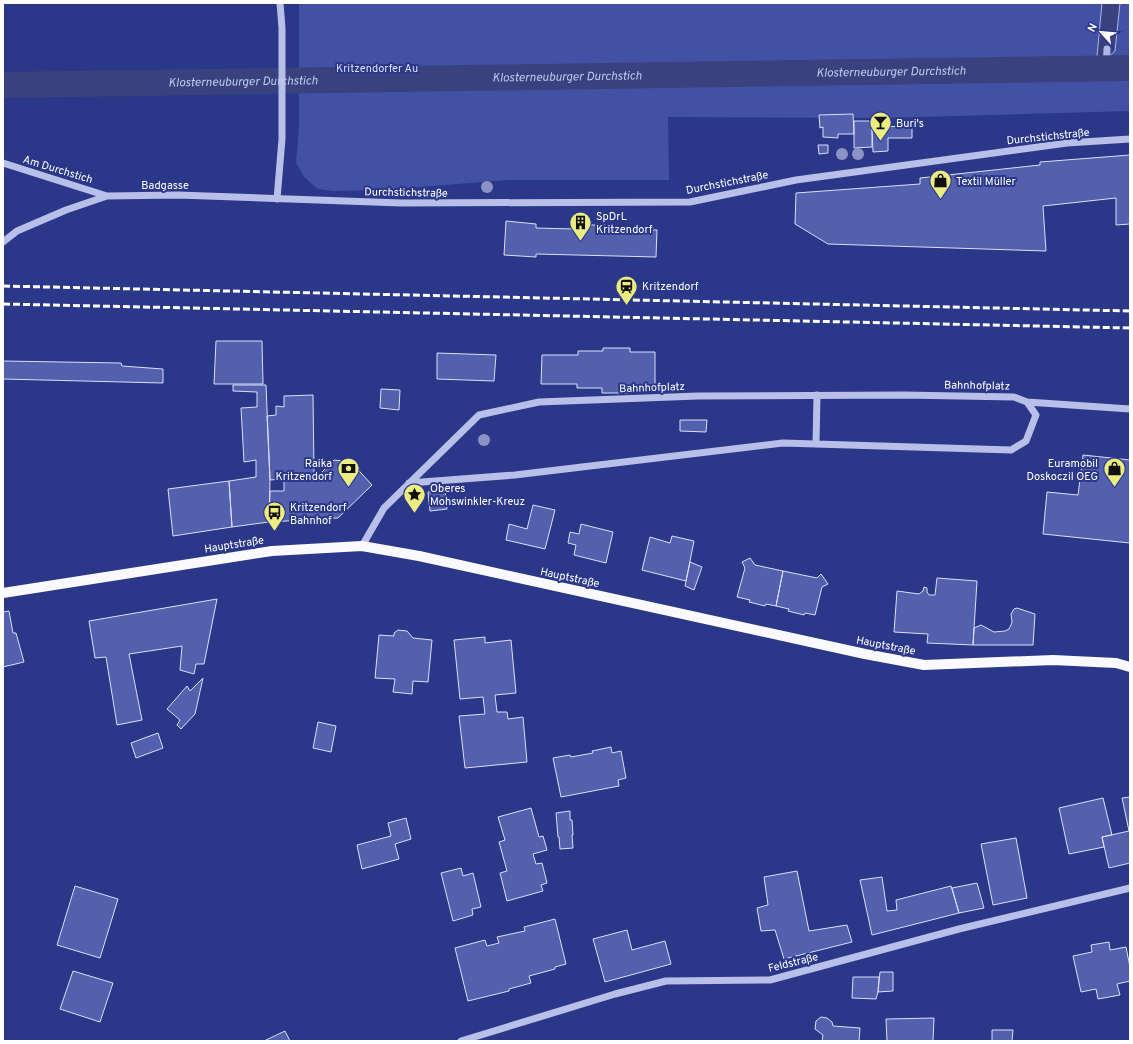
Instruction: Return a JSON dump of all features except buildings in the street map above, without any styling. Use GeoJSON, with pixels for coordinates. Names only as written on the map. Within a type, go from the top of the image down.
{"type":"FeatureCollection","features":[{"type":"Feature","properties":{"kind":"main road","name":"Hauptstraße"},"geometry":{"type":"LineString","coordinates":[[3,593],[272,551],[362,546],[419,556],[864,654],[924,665],[1054,660],[1116,663],[1130,667]]}},
{"type":"Feature","properties":{"kind":"street"},"geometry":{"type":"LineString","coordinates":[[277,199],[282,139],[282,28],[280,3]]}},
{"type":"Feature","properties":{"kind":"street","name":"Durchstichstraße"},"geometry":{"type":"LineString","coordinates":[[277,199],[401,203],[690,202],[796,180],[1067,143],[1130,140]]}},
{"type":"Feature","properties":{"kind":"street","name":"Am Durchstich"},"geometry":{"type":"LineString","coordinates":[[3,163],[107,196]]}},
{"type":"Feature","properties":{"kind":"street","name":"Badgasse"},"geometry":{"type":"LineString","coordinates":[[3,242],[17,231],[66,210],[107,196],[178,195],[277,199]]}},
{"type":"Feature","properties":{"kind":"street"},"geometry":{"type":"LineString","coordinates":[[816,444],[817,395]]}},
{"type":"Feature","properties":{"kind":"street","name":"Bahnhofplatz"},"geometry":{"type":"LineString","coordinates":[[362,546],[384,508],[480,415],[539,402],[698,396],[817,395],[1014,397],[1027,402],[1130,409]]}},
{"type":"Feature","properties":{"kind":"street"},"geometry":{"type":"LineString","coordinates":[[409,484],[515,475],[783,443],[1011,450],[1026,441],[1036,415],[1027,402]]}},
{"type":"Feature","properties":{"kind":"street","name":"Feldstraße"},"geometry":{"type":"LineString","coordinates":[[461,1041],[615,994],[666,981],[770,980],[959,929],[1130,888]]}},
{"type":"Feature","properties":{"kind":"green space","name":"Kritzendorfer Au"},"geometry":{"type":"Polygon","coordinates":[[[299,3],[1102,3],[1097,56],[1115,50],[1120,3],[1130,3],[1130,111],[884,118],[668,117],[669,180],[508,180],[382,190],[333,191],[318,189],[305,178],[296,163],[299,127],[299,3]]]}},
{"type":"Feature","properties":{"kind":"shaded area"},"geometry":{"type":"Polygon","coordinates":[[[1102,3],[1120,3],[1115,51],[1107,58],[1097,56],[1102,3]]]}},
{"type":"Feature","properties":{"kind":"waterway"},"geometry":{"type":"LineString","coordinates":[[1106,69],[1107,49]]}},
{"type":"Feature","properties":{"kind":"waterway","name":"Klosterneuburger Durchstich"},"geometry":{"type":"LineString","coordinates":[[3,85],[1130,68]]}},
{"type":"Feature","properties":{"kind":"railway"},"geometry":{"type":"LineString","coordinates":[[3,286],[1130,311]]}},
{"type":"Feature","properties":{"kind":"railway"},"geometry":{"type":"LineString","coordinates":[[3,304],[1130,328]]}},
{"type":"Feature","properties":{"kind":"place","name":"Buri's"},"geometry":{"type":"Point","coordinates":[880,142]}},
{"type":"Feature","properties":{"kind":"place","name":"Textil Müller"},"geometry":{"type":"Point","coordinates":[941,200]}},
{"type":"Feature","properties":{"kind":"place","name":"SpDrL Kritzendorf"},"geometry":{"type":"Point","coordinates":[581,242]}},
{"type":"Feature","properties":{"kind":"place","name":"Kritzendorf"},"geometry":{"type":"Point","coordinates":[626,306]}},
{"type":"Feature","properties":{"kind":"place","name":"Raika Kritzendorf"},"geometry":{"type":"Point","coordinates":[348,488]}},
{"type":"Feature","properties":{"kind":"place","name":"Euramobil Doskoczil OEG"},"geometry":{"type":"Point","coordinates":[1114,488]}},
{"type":"Feature","properties":{"kind":"place","name":"Oberes Mohswinkler-Kreuz"},"geometry":{"type":"Point","coordinates":[415,514]}},
{"type":"Feature","properties":{"kind":"place","name":"Kritzendorf Bahnhof"},"geometry":{"type":"Point","coordinates":[275,532]}}]}
